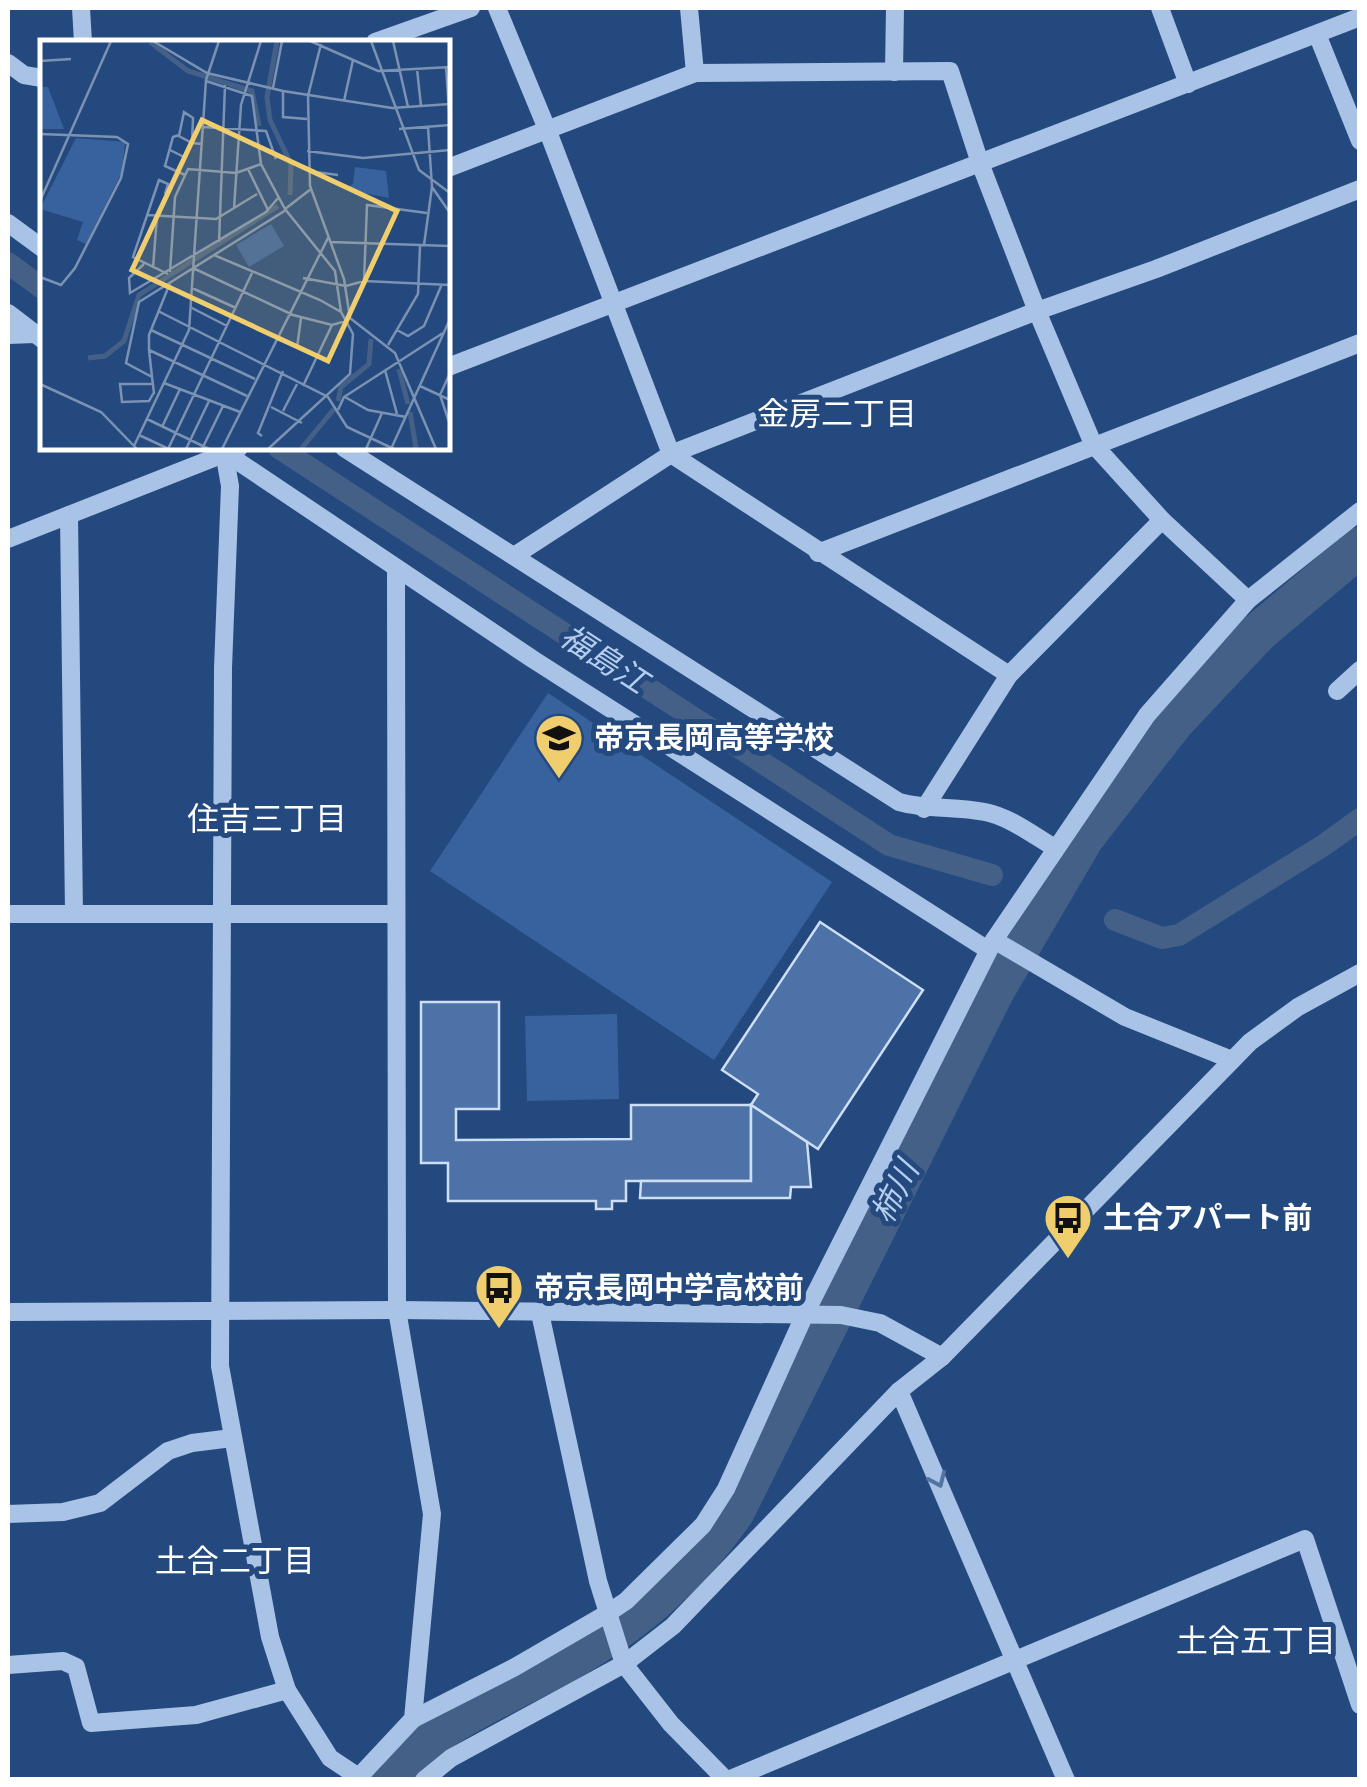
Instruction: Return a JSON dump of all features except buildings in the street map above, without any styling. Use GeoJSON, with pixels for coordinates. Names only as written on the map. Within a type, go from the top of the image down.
{"type":"FeatureCollection","features":[{"type":"Feature","properties":{"kind":"street"},"geometry":{"type":"LineString","coordinates":[[81,8],[83,40]]}},
{"type":"Feature","properties":{"kind":"street"},"geometry":{"type":"LineString","coordinates":[[381,40],[471,8]]}},
{"type":"Feature","properties":{"kind":"street"},"geometry":{"type":"LineString","coordinates":[[496,8],[548,129],[671,454],[1009,676]]}},
{"type":"Feature","properties":{"kind":"street"},"geometry":{"type":"LineString","coordinates":[[688,8],[694,73]]}},
{"type":"Feature","properties":{"kind":"street"},"geometry":{"type":"LineString","coordinates":[[894,8],[894,72]]}},
{"type":"Feature","properties":{"kind":"street"},"geometry":{"type":"LineString","coordinates":[[1160,8],[1188,84]]}},
{"type":"Feature","properties":{"kind":"street"},"geometry":{"type":"LineString","coordinates":[[450,366],[1360,17]]}},
{"type":"Feature","properties":{"kind":"street"},"geometry":{"type":"LineString","coordinates":[[1317,34],[1360,141]]}},
{"type":"Feature","properties":{"kind":"street"},"geometry":{"type":"LineString","coordinates":[[8,63],[24,75],[40,78]]}},
{"type":"Feature","properties":{"kind":"street"},"geometry":{"type":"LineString","coordinates":[[450,167],[694,73],[950,71],[980,164],[1093,444],[1162,520],[1248,600]]}},
{"type":"Feature","properties":{"kind":"street"},"geometry":{"type":"LineString","coordinates":[[514,556],[671,454],[1037,310],[1156,269],[1360,189]]}},
{"type":"Feature","properties":{"kind":"street"},"geometry":{"type":"LineString","coordinates":[[8,223],[40,247]]}},
{"type":"Feature","properties":{"kind":"street"},"geometry":{"type":"LineString","coordinates":[[8,314],[39,337]]}},
{"type":"Feature","properties":{"kind":"street"},"geometry":{"type":"LineString","coordinates":[[8,335],[39,337]]}},
{"type":"Feature","properties":{"kind":"street"},"geometry":{"type":"LineString","coordinates":[[818,553],[1360,344]]}},
{"type":"Feature","properties":{"kind":"street"},"geometry":{"type":"LineString","coordinates":[[8,539],[228,450]]}},
{"type":"Feature","properties":{"kind":"street"},"geometry":{"type":"LineString","coordinates":[[230,450],[221,914],[220,1366],[270,1636],[287,1690],[330,1758],[359,1779],[414,1719],[608,1614],[702,1525],[726,1488],[814,1314],[994,944],[1056,848],[1146,714],[1248,600],[1360,511]]}},
{"type":"Feature","properties":{"kind":"street"},"geometry":{"type":"LineString","coordinates":[[231,450],[396,569],[994,944],[1125,1017],[1232,1060]]}},
{"type":"Feature","properties":{"kind":"street"},"geometry":{"type":"LineString","coordinates":[[347,450],[899,802],[924,809],[983,812],[1002,817],[1056,848]]}},
{"type":"Feature","properties":{"kind":"street"},"geometry":{"type":"LineString","coordinates":[[69,515],[74,914]]}},
{"type":"Feature","properties":{"kind":"street"},"geometry":{"type":"LineString","coordinates":[[924,809],[1009,676],[1162,520]]}},
{"type":"Feature","properties":{"kind":"street"},"geometry":{"type":"LineString","coordinates":[[396,569],[396,1310],[432,1514],[414,1719]]}},
{"type":"Feature","properties":{"kind":"street"},"geometry":{"type":"LineString","coordinates":[[1337,691],[1360,670]]}},
{"type":"Feature","properties":{"kind":"street"},"geometry":{"type":"LineString","coordinates":[[8,914],[395,914]]}},
{"type":"Feature","properties":{"kind":"street"},"geometry":{"type":"LineString","coordinates":[[424,1780],[451,1758],[624,1664],[673,1626],[900,1391],[942,1357],[1232,1060],[1272,1025],[1359,974]]}},
{"type":"Feature","properties":{"kind":"street"},"geometry":{"type":"LineString","coordinates":[[8,1312],[814,1314],[880,1323],[942,1357]]}},
{"type":"Feature","properties":{"kind":"street"},"geometry":{"type":"LineString","coordinates":[[540,1313],[584,1520],[624,1664],[671,1724],[727,1780],[1305,1539],[1360,1705]]}},
{"type":"Feature","properties":{"kind":"street"},"geometry":{"type":"LineString","coordinates":[[900,1391],[1066,1780]]}},
{"type":"Feature","properties":{"kind":"street"},"geometry":{"type":"LineString","coordinates":[[8,1514],[63,1512],[100,1503],[168,1451],[192,1442],[232,1438]]}},
{"type":"Feature","properties":{"kind":"street"},"geometry":{"type":"LineString","coordinates":[[8,1665],[62,1660],[76,1668],[91,1722],[196,1715],[287,1690]]}},
{"type":"Feature","properties":{"kind":"shaded area"},"geometry":{"type":"Polygon","coordinates":[[[548,693],[832,882],[714,1060],[430,871],[548,693]]]}},
{"type":"Feature","properties":{"kind":"shaded area"},"geometry":{"type":"Polygon","coordinates":[[[617,1014],[619,1099],[527,1101],[525,1016],[617,1014]]]}},
{"type":"Feature","properties":{"kind":"waterway","name":"福島江"},"geometry":{"type":"LineString","coordinates":[[8,263],[40,287]]}},
{"type":"Feature","properties":{"kind":"waterway","name":"福島江"},"geometry":{"type":"LineString","coordinates":[[282,450],[889,845],[992,875]]}},
{"type":"Feature","properties":{"kind":"waterway","name":"柿川"},"geometry":{"type":"LineString","coordinates":[[385,1780],[402,1761],[441,1731],[577,1656],[628,1622],[674,1583],[715,1538],[734,1513],[995,990],[1084,838],[1174,722],[1259,632],[1360,547]]}},
{"type":"Feature","properties":{"kind":"waterway","name":"福島江"},"geometry":{"type":"LineString","coordinates":[[1115,920],[1162,938],[1179,935],[1360,819]]}},
{"type":"Feature","properties":{"kind":"place","name":"帝京長岡高等学校"},"geometry":{"type":"Point","coordinates":[559,780]}},
{"type":"Feature","properties":{"kind":"place","name":"土合アパート前"},"geometry":{"type":"Point","coordinates":[1068,1260]}},
{"type":"Feature","properties":{"kind":"place","name":"帝京長岡中学高校前"},"geometry":{"type":"Point","coordinates":[499,1330]}},
{"type":"Feature","properties":{"kind":"district","name":"金房二丁目"},"geometry":{"type":"Point","coordinates":[837,414]}},
{"type":"Feature","properties":{"kind":"district","name":"住吉三丁目"},"geometry":{"type":"Point","coordinates":[267,819]}},
{"type":"Feature","properties":{"kind":"district","name":"土合二丁目"},"geometry":{"type":"Point","coordinates":[235,1561]}},
{"type":"Feature","properties":{"kind":"district","name":"土合五丁目"},"geometry":{"type":"Point","coordinates":[1256,1641]}}]}
